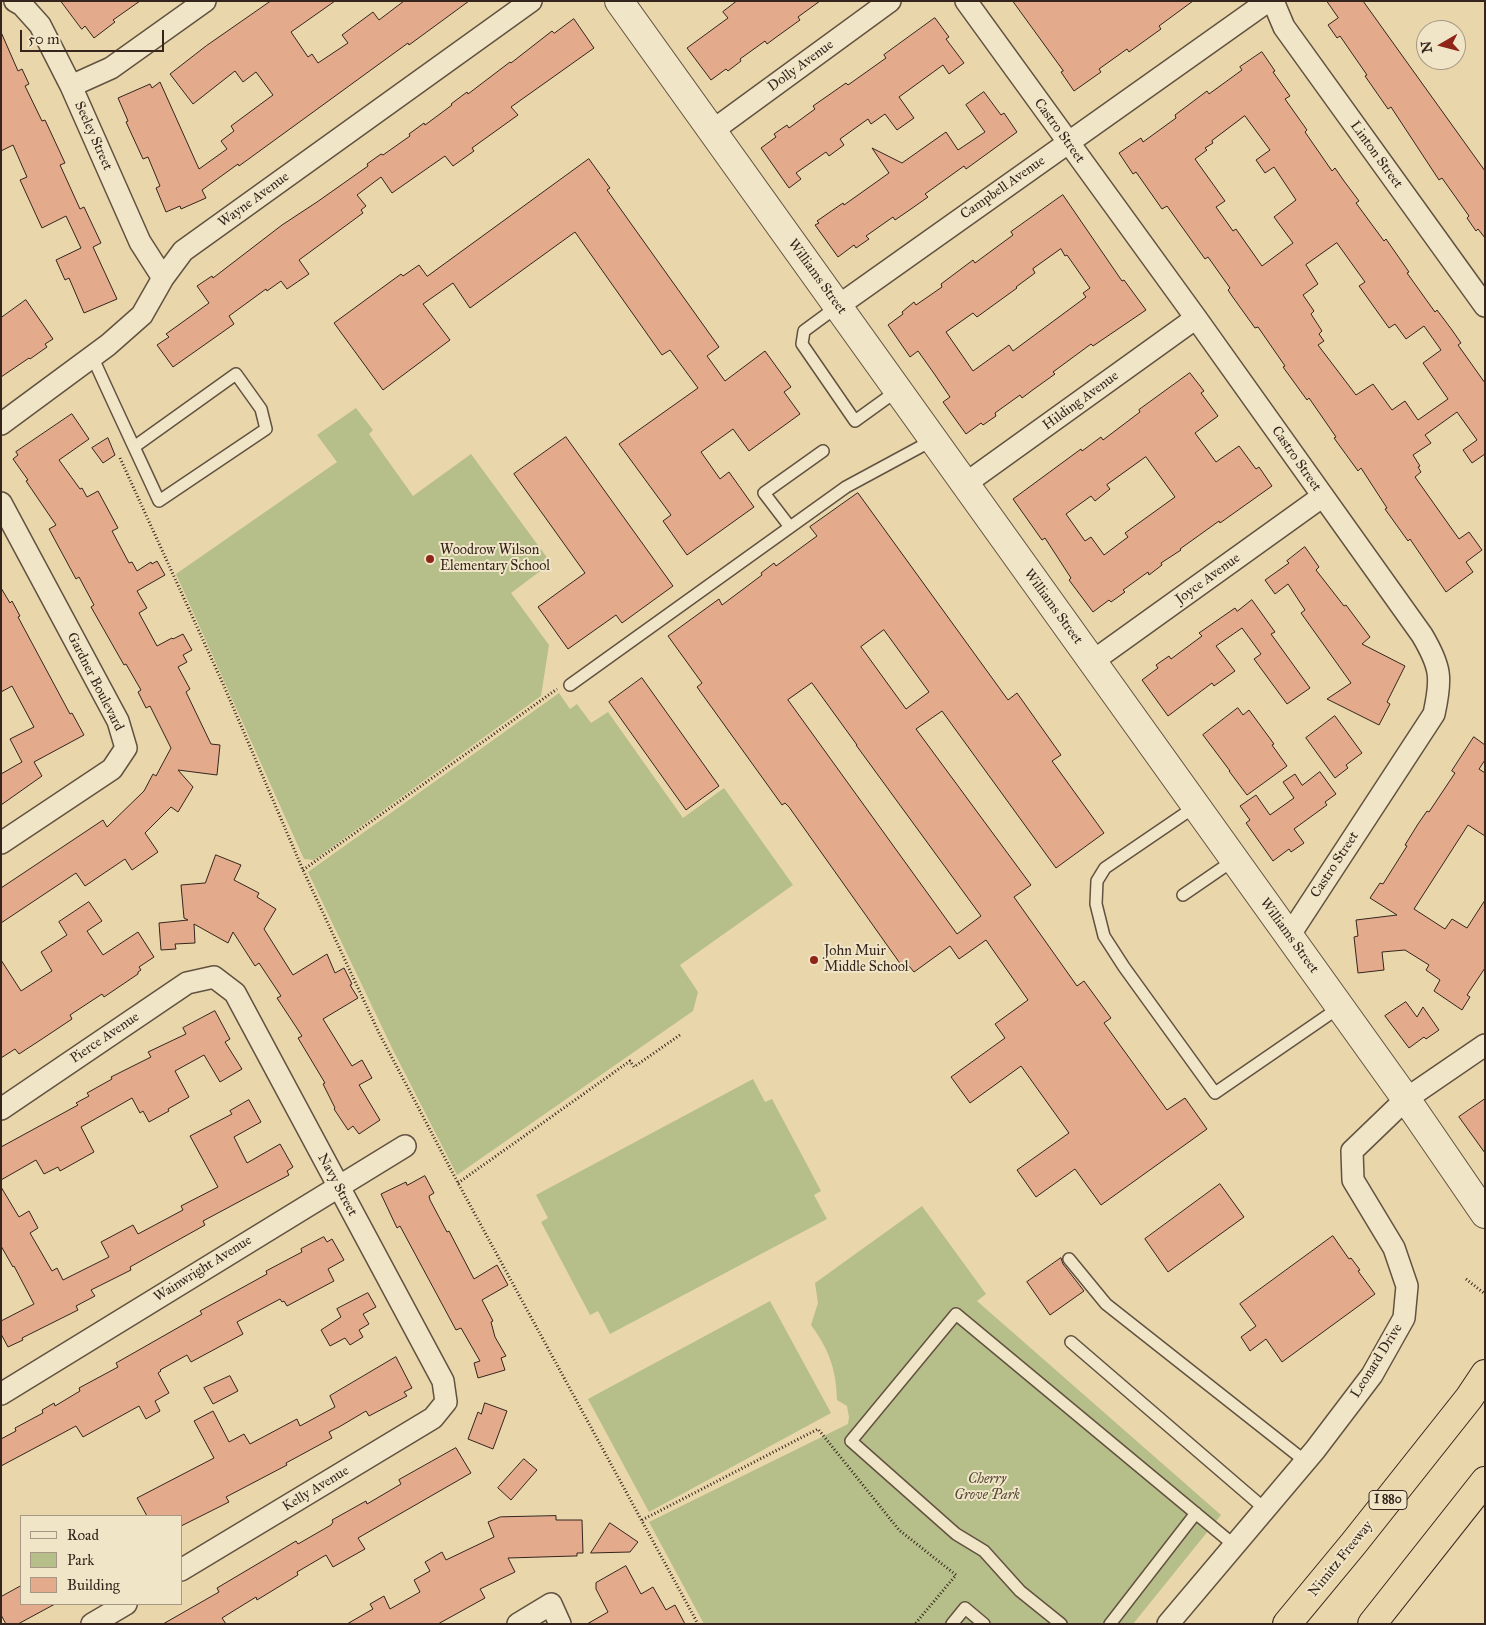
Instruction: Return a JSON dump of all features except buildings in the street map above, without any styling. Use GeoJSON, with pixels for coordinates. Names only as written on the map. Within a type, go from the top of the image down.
{"type":"FeatureCollection","features":[{"type":"Feature","properties":{"kind":"highway","name":"Nimitz Freeway"},"geometry":{"type":"LineString","coordinates":[[1287,1624],[1354,1543],[1485,1374]]}},
{"type":"Feature","properties":{"kind":"highway"},"geometry":{"type":"LineString","coordinates":[[1372,1624],[1485,1481]]}},
{"type":"Feature","properties":{"kind":"street","name":"Seeley Street"},"geometry":{"type":"LineString","coordinates":[[15,1],[22,5],[40,25],[71,86],[140,242],[163,278]]}},
{"type":"Feature","properties":{"kind":"street"},"geometry":{"type":"LineString","coordinates":[[71,86],[111,68],[204,1]]}},
{"type":"Feature","properties":{"kind":"street","name":"Wayne Avenue"},"geometry":{"type":"LineString","coordinates":[[1,424],[92,356],[142,315],[163,278],[183,251],[531,1]]}},
{"type":"Feature","properties":{"kind":"street","name":"Williams Street"},"geometry":{"type":"LineString","coordinates":[[619,1],[1406,1099],[1485,1214]]}},
{"type":"Feature","properties":{"kind":"street","name":"Dolly Avenue"},"geometry":{"type":"LineString","coordinates":[[712,130],[890,1]]}},
{"type":"Feature","properties":{"kind":"street","name":"Castro Street"},"geometry":{"type":"LineString","coordinates":[[966,1],[1196,318],[1433,653],[1439,671],[1439,691],[1434,714],[1289,936]]}},
{"type":"Feature","properties":{"kind":"street","name":"Campbell Avenue"},"geometry":{"type":"LineString","coordinates":[[838,306],[1268,1]]}},
{"type":"Feature","properties":{"kind":"street","name":"Linton Street"},"geometry":{"type":"LineString","coordinates":[[1273,1],[1284,27],[1485,306]]}},
{"type":"Feature","properties":{"kind":"street","name":"Hilding Avenue"},"geometry":{"type":"LineString","coordinates":[[965,484],[1196,318]]}},
{"type":"Feature","properties":{"kind":"street","name":"Joyce Avenue"},"geometry":{"type":"LineString","coordinates":[[1093,661],[1323,496]]}},
{"type":"Feature","properties":{"kind":"street","name":"Gardner Boulevard"},"geometry":{"type":"LineString","coordinates":[[1,503],[118,721],[126,748],[112,769],[1,843]]}},
{"type":"Feature","properties":{"kind":"street","name":"Pierce Avenue"},"geometry":{"type":"LineString","coordinates":[[1,1109],[186,983],[214,977]]}},
{"type":"Feature","properties":{"kind":"street","name":"Navy Street"},"geometry":{"type":"LineString","coordinates":[[214,977],[235,993],[443,1381],[446,1402]]}},
{"type":"Feature","properties":{"kind":"street","name":"Leonard Drive"},"geometry":{"type":"LineString","coordinates":[[1168,1624],[1305,1461],[1372,1375],[1404,1318],[1407,1286],[1394,1248],[1353,1180],[1352,1151],[1406,1099],[1485,1044]]}},
{"type":"Feature","properties":{"kind":"street","name":"Wainwright Avenue"},"geometry":{"type":"LineString","coordinates":[[1,1394],[405,1146]]}},
{"type":"Feature","properties":{"kind":"street","name":"Kelly Avenue"},"geometry":{"type":"LineString","coordinates":[[182,1569],[433,1418],[446,1402]]}},
{"type":"Feature","properties":{"kind":"street"},"geometry":{"type":"LineString","coordinates":[[518,1624],[551,1604],[560,1624]]}},
{"type":"Feature","properties":{"kind":"street"},"geometry":{"type":"LineString","coordinates":[[92,1624],[124,1605]]}},
{"type":"Feature","properties":{"kind":"lane"},"geometry":{"type":"LineString","coordinates":[[838,306],[804,331],[802,344],[855,421],[898,390]]}},
{"type":"Feature","properties":{"kind":"lane"},"geometry":{"type":"LineString","coordinates":[[92,356],[134,447],[159,501],[266,429],[261,409],[236,374],[134,447]]}},
{"type":"Feature","properties":{"kind":"lane"},"geometry":{"type":"LineString","coordinates":[[570,685],[846,487],[933,440]]}},
{"type":"Feature","properties":{"kind":"lane"},"geometry":{"type":"LineString","coordinates":[[790,527],[764,493],[823,451]]}},
{"type":"Feature","properties":{"kind":"lane"},"geometry":{"type":"LineString","coordinates":[[1196,806],[1105,868],[1098,881],[1096,904],[1104,936],[1124,966],[1215,1093],[1340,1007]]}},
{"type":"Feature","properties":{"kind":"lane"},"geometry":{"type":"LineString","coordinates":[[1183,895],[1234,860]]}},
{"type":"Feature","properties":{"kind":"lane"},"geometry":{"type":"LineString","coordinates":[[1069,1259],[1106,1304],[1305,1461]]}},
{"type":"Feature","properties":{"kind":"lane"},"geometry":{"type":"LineString","coordinates":[[1061,1624],[1020,1592],[984,1551],[956,1534],[851,1440],[956,1314],[1234,1545]]}},
{"type":"Feature","properties":{"kind":"lane"},"geometry":{"type":"LineString","coordinates":[[1071,1342],[1265,1509]]}},
{"type":"Feature","properties":{"kind":"lane"},"geometry":{"type":"LineString","coordinates":[[1110,1624],[1196,1513]]}},
{"type":"Feature","properties":{"kind":"lane"},"geometry":{"type":"LineString","coordinates":[[952,1624],[965,1608],[984,1624]]}},
{"type":"Feature","properties":{"kind":"path"},"geometry":{"type":"LineString","coordinates":[[119,455],[224,686],[304,870],[380,1033],[458,1183],[698,1624]]}},
{"type":"Feature","properties":{"kind":"path"},"geometry":{"type":"LineString","coordinates":[[304,870],[558,689]]}},
{"type":"Feature","properties":{"kind":"path"},"geometry":{"type":"LineString","coordinates":[[458,1183],[630,1061],[634,1067],[680,1035]]}},
{"type":"Feature","properties":{"kind":"path"},"geometry":{"type":"LineString","coordinates":[[1466,1279],[1485,1294]]}},
{"type":"Feature","properties":{"kind":"path"},"geometry":{"type":"LineString","coordinates":[[642,1520],[818,1429],[898,1530],[956,1575],[915,1624]]}},
{"type":"Feature","properties":{"kind":"green space"},"geometry":{"type":"Polygon","coordinates":[[[356,408],[373,430],[369,434],[413,496],[471,454],[551,563],[511,593],[549,645],[541,696],[314,860],[304,859],[176,574],[337,462],[317,435],[356,408]]]}},
{"type":"Feature","properties":{"kind":"green space"},"geometry":{"type":"Polygon","coordinates":[[[559,693],[570,709],[577,704],[591,723],[608,712],[683,818],[724,788],[793,885],[680,965],[698,992],[693,1011],[457,1175],[392,1048],[308,872],[559,693]]]}},
{"type":"Feature","properties":{"kind":"green space"},"geometry":{"type":"Polygon","coordinates":[[[753,1079],[765,1102],[772,1099],[821,1191],[814,1195],[827,1219],[610,1334],[598,1311],[590,1315],[541,1222],[548,1218],[536,1195],[753,1079]]]}},
{"type":"Feature","properties":{"kind":"green space","name":"Cherry Grove Park"},"geometry":{"type":"Polygon","coordinates":[[[922,1206],[986,1294],[977,1301],[1221,1515],[1133,1624],[704,1624],[649,1522],[848,1424],[847,1406],[837,1400],[835,1378],[827,1351],[811,1325],[818,1303],[815,1283],[922,1206]]]}},
{"type":"Feature","properties":{"kind":"green space"},"geometry":{"type":"Polygon","coordinates":[[[770,1301],[831,1413],[649,1512],[588,1399],[770,1301]]]}},
{"type":"Feature","properties":{"kind":"place","name":"Woodrow Wilson Elementary School"},"geometry":{"type":"Point","coordinates":[430,559]}},
{"type":"Feature","properties":{"kind":"place","name":"John Muir Middle School"},"geometry":{"type":"Point","coordinates":[814,960]}}]}
